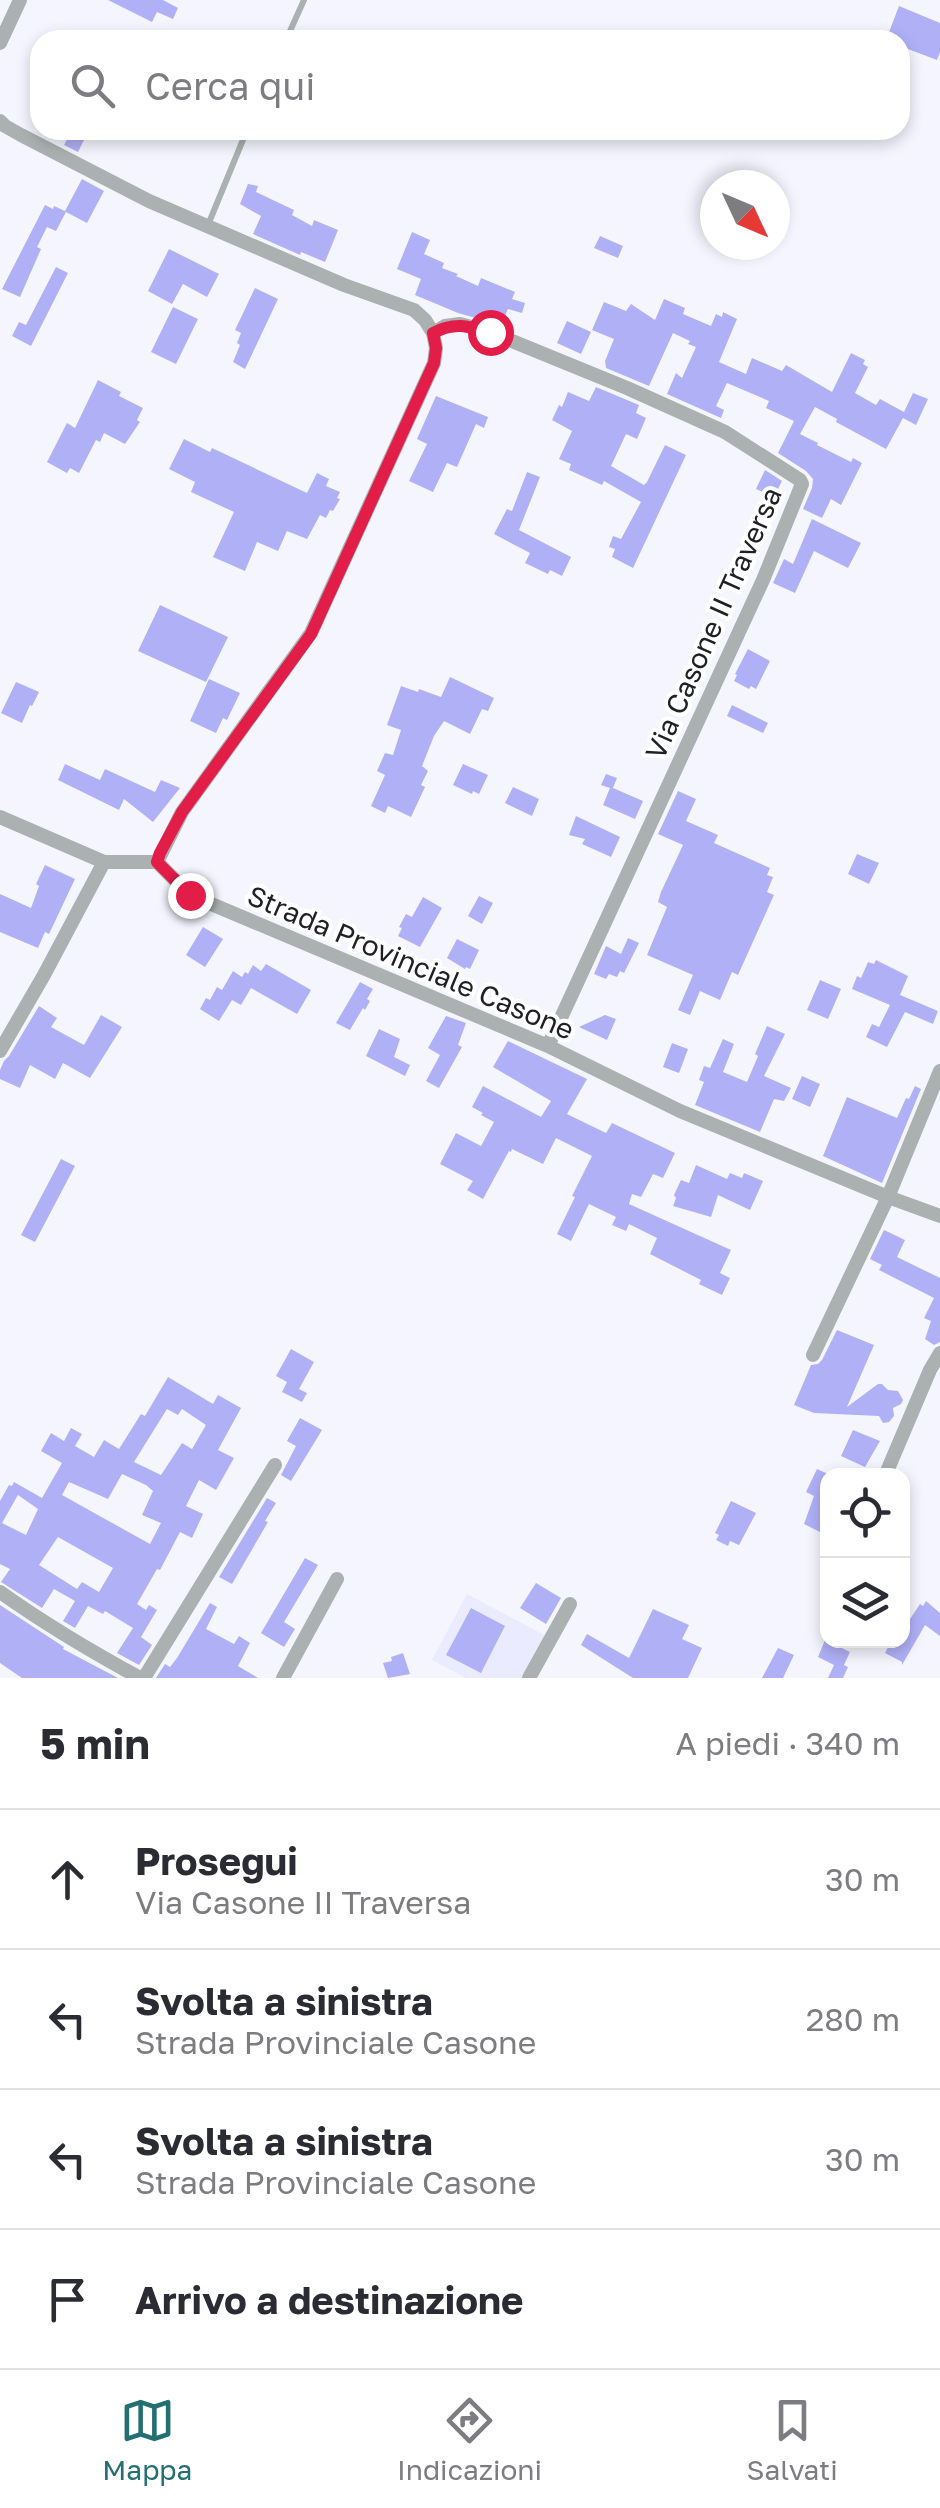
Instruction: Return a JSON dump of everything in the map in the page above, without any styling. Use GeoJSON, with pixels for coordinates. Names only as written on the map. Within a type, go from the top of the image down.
{"type":"FeatureCollection","features":[{"type":"Feature","properties":{"kind":"street"},"geometry":{"type":"LineString","coordinates":[[0,43],[20,0]]}},
{"type":"Feature","properties":{"kind":"street"},"geometry":{"type":"LineString","coordinates":[[0,121],[149,201],[344,285],[414,310],[426,320],[436,348],[434,363],[311,634],[182,812],[157,862],[104,862],[0,817]]}},
{"type":"Feature","properties":{"kind":"street","name":"Via Casone II Traversa"},"geometry":{"type":"LineString","coordinates":[[433,333],[460,324],[490,332],[628,388],[725,432],[802,484],[763,580],[548,1046]]}},
{"type":"Feature","properties":{"kind":"street"},"geometry":{"type":"LineString","coordinates":[[0,1051],[104,862]]}},
{"type":"Feature","properties":{"kind":"street","name":"Strada Provinciale Casone"},"geometry":{"type":"LineString","coordinates":[[157,862],[190,895],[548,1046],[680,1111],[940,1216]]}},
{"type":"Feature","properties":{"kind":"street"},"geometry":{"type":"LineString","coordinates":[[813,1355],[888,1197],[940,1072]]}},
{"type":"Feature","properties":{"kind":"street"},"geometry":{"type":"LineString","coordinates":[[888,1468],[940,1353]]}},
{"type":"Feature","properties":{"kind":"street"},"geometry":{"type":"LineString","coordinates":[[0,1592],[142,1678],[276,1465]]}},
{"type":"Feature","properties":{"kind":"street"},"geometry":{"type":"LineString","coordinates":[[282,1678],[337,1579]]}},
{"type":"Feature","properties":{"kind":"street"},"geometry":{"type":"LineString","coordinates":[[529,1678],[570,1604]]}},
{"type":"Feature","properties":{"kind":"lane"},"geometry":{"type":"LineString","coordinates":[[290,30],[304,0]]}},
{"type":"Feature","properties":{"kind":"lane"},"geometry":{"type":"LineString","coordinates":[[208,226],[244,140]]}},
{"type":"Feature","properties":{"kind":"shaded area"},"geometry":{"type":"Polygon","coordinates":[[[467,1594],[546,1636],[524,1678],[466,1678],[432,1660],[467,1594]]]}},
{"type":"Feature","properties":{"kind":"building"},"geometry":{"type":"Polygon","coordinates":[[[108,0],[163,0],[178,8],[173,19],[157,12],[152,22],[108,0]]]}},
{"type":"Feature","properties":{"kind":"building"},"geometry":{"type":"Polygon","coordinates":[[[899,6],[940,23],[937,60],[910,50],[910,30],[890,30],[899,6]]]}},
{"type":"Feature","properties":{"kind":"building"},"geometry":{"type":"Polygon","coordinates":[[[67,140],[84,140],[78,152],[64,145],[67,140]]]}},
{"type":"Feature","properties":{"kind":"building"},"geometry":{"type":"Polygon","coordinates":[[[82,179],[104,191],[87,223],[66,212],[56,231],[47,227],[20,297],[2,289],[45,205],[65,211],[82,179]]]}},
{"type":"Feature","properties":{"kind":"building"},"geometry":{"type":"Polygon","coordinates":[[[248,184],[258,186],[256,192],[294,210],[292,215],[312,226],[314,220],[338,230],[325,262],[253,234],[261,216],[240,204],[248,184]]]}},
{"type":"Feature","properties":{"kind":"building"},"geometry":{"type":"Polygon","coordinates":[[[412,232],[430,240],[424,254],[444,263],[442,268],[478,286],[481,278],[515,292],[512,299],[525,303],[522,313],[508,309],[501,325],[415,295],[421,279],[397,269],[412,232]]]}},
{"type":"Feature","properties":{"kind":"building"},"geometry":{"type":"Polygon","coordinates":[[[600,236],[623,246],[618,258],[594,248],[600,236]]]}},
{"type":"Feature","properties":{"kind":"building"},"geometry":{"type":"Polygon","coordinates":[[[169,249],[219,274],[207,297],[183,284],[172,304],[148,291],[169,249]]]}},
{"type":"Feature","properties":{"kind":"building"},"geometry":{"type":"Polygon","coordinates":[[[56,267],[68,273],[31,346],[12,336],[19,322],[26,325],[56,267]]]}},
{"type":"Feature","properties":{"kind":"building"},"geometry":{"type":"Polygon","coordinates":[[[255,288],[278,299],[245,369],[233,362],[241,333],[235,330],[255,288]]]}},
{"type":"Feature","properties":{"kind":"building"},"geometry":{"type":"Polygon","coordinates":[[[664,299],[685,308],[683,314],[711,326],[716,314],[722,317],[723,312],[737,319],[719,362],[746,374],[752,358],[782,371],[786,365],[832,392],[851,353],[865,360],[863,364],[868,367],[855,393],[876,405],[880,399],[904,412],[913,393],[928,399],[916,425],[903,418],[886,449],[815,407],[800,434],[851,462],[853,458],[862,463],[841,505],[831,499],[822,518],[803,509],[813,479],[778,453],[794,421],[766,408],[769,401],[727,383],[716,406],[724,410],[721,418],[667,394],[676,373],[682,378],[696,347],[688,344],[690,341],[673,333],[649,386],[606,368],[614,339],[592,330],[604,302],[626,311],[631,304],[655,320],[664,299]]]}},
{"type":"Feature","properties":{"kind":"building"},"geometry":{"type":"Polygon","coordinates":[[[173,307],[198,319],[176,364],[151,352],[173,307]]]}},
{"type":"Feature","properties":{"kind":"building"},"geometry":{"type":"Polygon","coordinates":[[[567,321],[591,332],[581,354],[557,343],[567,321]]]}},
{"type":"Feature","properties":{"kind":"building"},"geometry":{"type":"Polygon","coordinates":[[[98,380],[143,408],[137,420],[140,422],[125,444],[104,433],[100,442],[96,440],[79,473],[70,468],[67,473],[47,462],[67,423],[75,428],[98,380]]]}},
{"type":"Feature","properties":{"kind":"building"},"geometry":{"type":"Polygon","coordinates":[[[596,387],[639,405],[636,413],[646,418],[637,439],[626,434],[611,466],[644,485],[665,445],[686,455],[633,568],[612,557],[615,549],[609,547],[613,536],[621,539],[641,502],[604,481],[602,485],[569,470],[571,464],[559,459],[572,431],[552,420],[559,405],[562,407],[568,392],[589,401],[596,387]]]}},
{"type":"Feature","properties":{"kind":"building"},"geometry":{"type":"Polygon","coordinates":[[[436,396],[488,417],[484,428],[476,424],[457,467],[447,463],[433,492],[409,481],[427,444],[417,439],[436,396]]]}},
{"type":"Feature","properties":{"kind":"building"},"geometry":{"type":"Polygon","coordinates":[[[184,439],[210,452],[212,448],[307,493],[317,473],[329,479],[326,486],[340,492],[340,499],[326,518],[320,515],[307,539],[287,531],[278,551],[257,542],[245,571],[213,557],[234,512],[191,492],[195,482],[169,469],[184,439]]]}},
{"type":"Feature","properties":{"kind":"building"},"geometry":{"type":"Polygon","coordinates":[[[765,470],[782,481],[774,497],[756,489],[765,470]]]}},
{"type":"Feature","properties":{"kind":"building"},"geometry":{"type":"Polygon","coordinates":[[[527,472],[540,477],[519,530],[571,557],[562,576],[525,563],[530,553],[494,534],[507,509],[512,511],[527,472]]]}},
{"type":"Feature","properties":{"kind":"building"},"geometry":{"type":"Polygon","coordinates":[[[812,519],[861,543],[848,568],[814,551],[795,593],[773,583],[784,559],[793,564],[812,519]]]}},
{"type":"Feature","properties":{"kind":"building"},"geometry":{"type":"Polygon","coordinates":[[[160,605],[228,637],[206,682],[138,651],[160,605]]]}},
{"type":"Feature","properties":{"kind":"building"},"geometry":{"type":"Polygon","coordinates":[[[748,649],[770,661],[756,689],[734,681],[748,649]]]}},
{"type":"Feature","properties":{"kind":"building"},"geometry":{"type":"Polygon","coordinates":[[[450,677],[494,698],[488,711],[482,709],[470,734],[444,721],[422,766],[428,771],[421,785],[425,787],[411,817],[388,806],[385,813],[371,806],[385,775],[377,771],[385,753],[393,755],[401,730],[387,725],[401,686],[441,697],[450,677]]]}},
{"type":"Feature","properties":{"kind":"building"},"geometry":{"type":"Polygon","coordinates":[[[209,679],[240,693],[216,733],[190,721],[209,679]]]}},
{"type":"Feature","properties":{"kind":"building"},"geometry":{"type":"Polygon","coordinates":[[[16,682],[39,692],[22,723],[1,713],[16,682]]]}},
{"type":"Feature","properties":{"kind":"building"},"geometry":{"type":"Polygon","coordinates":[[[732,705],[768,723],[763,733],[727,716],[732,705]]]}},
{"type":"Feature","properties":{"kind":"building"},"geometry":{"type":"Polygon","coordinates":[[[65,764],[100,780],[105,769],[155,792],[161,780],[180,788],[153,822],[124,799],[119,810],[58,780],[65,764]]]}},
{"type":"Feature","properties":{"kind":"building"},"geometry":{"type":"Polygon","coordinates":[[[463,764],[488,775],[479,794],[453,785],[463,764]]]}},
{"type":"Feature","properties":{"kind":"building"},"geometry":{"type":"Polygon","coordinates":[[[606,774],[617,778],[613,788],[643,801],[635,819],[603,805],[610,788],[601,785],[606,774]]]}},
{"type":"Feature","properties":{"kind":"building"},"geometry":{"type":"Polygon","coordinates":[[[513,787],[539,799],[532,816],[505,803],[513,787]]]}},
{"type":"Feature","properties":{"kind":"building"},"geometry":{"type":"Polygon","coordinates":[[[678,791],[696,799],[686,821],[718,835],[714,843],[770,868],[767,875],[773,877],[767,892],[774,895],[738,975],[732,972],[720,1000],[700,991],[690,1015],[678,1010],[693,975],[647,955],[667,907],[658,902],[661,892],[683,845],[658,834],[678,791]]]}},
{"type":"Feature","properties":{"kind":"building"},"geometry":{"type":"Polygon","coordinates":[[[576,816],[620,837],[611,857],[582,844],[585,839],[569,835],[576,816]]]}},
{"type":"Feature","properties":{"kind":"building"},"geometry":{"type":"Polygon","coordinates":[[[857,854],[879,863],[869,884],[848,874],[857,854]]]}},
{"type":"Feature","properties":{"kind":"building"},"geometry":{"type":"Polygon","coordinates":[[[45,865],[75,879],[49,934],[45,932],[38,948],[0,932],[0,894],[31,908],[45,865]]]}},
{"type":"Feature","properties":{"kind":"building"},"geometry":{"type":"Polygon","coordinates":[[[479,896],[493,903],[482,924],[468,916],[479,896]]]}},
{"type":"Feature","properties":{"kind":"building"},"geometry":{"type":"Polygon","coordinates":[[[423,897],[442,908],[420,947],[398,936],[406,914],[412,917],[423,897]]]}},
{"type":"Feature","properties":{"kind":"building"},"geometry":{"type":"Polygon","coordinates":[[[203,927],[223,939],[205,967],[186,955],[203,927]]]}},
{"type":"Feature","properties":{"kind":"building"},"geometry":{"type":"Polygon","coordinates":[[[628,938],[639,943],[624,973],[620,971],[617,977],[609,974],[606,979],[594,974],[606,946],[621,954],[628,938]]]}},
{"type":"Feature","properties":{"kind":"building"},"geometry":{"type":"Polygon","coordinates":[[[457,939],[479,950],[470,969],[447,958],[457,939]]]}},
{"type":"Feature","properties":{"kind":"building"},"geometry":{"type":"Polygon","coordinates":[[[876,960],[908,976],[900,995],[938,1011],[933,1024],[905,1012],[887,1047],[866,1037],[872,1024],[879,1027],[890,1005],[852,989],[868,962],[874,964],[876,960]]]}},
{"type":"Feature","properties":{"kind":"building"},"geometry":{"type":"Polygon","coordinates":[[[266,964],[311,990],[297,1014],[251,988],[241,1005],[232,1000],[219,1021],[200,1009],[217,987],[222,990],[233,971],[242,977],[253,965],[261,971],[266,964]]]}},
{"type":"Feature","properties":{"kind":"building"},"geometry":{"type":"Polygon","coordinates":[[[820,980],[841,989],[828,1019],[807,1010],[820,980]]]}},
{"type":"Feature","properties":{"kind":"building"},"geometry":{"type":"Polygon","coordinates":[[[360,982],[373,989],[365,1010],[350,1030],[336,1023],[360,982]]]}},
{"type":"Feature","properties":{"kind":"building"},"geometry":{"type":"Polygon","coordinates":[[[39,1006],[57,1018],[51,1027],[84,1045],[101,1015],[122,1027],[90,1078],[63,1063],[55,1079],[30,1065],[20,1088],[0,1079],[4,1061],[39,1006]]]}},
{"type":"Feature","properties":{"kind":"building"},"geometry":{"type":"Polygon","coordinates":[[[605,1015],[616,1019],[607,1040],[579,1027],[605,1015]]]}},
{"type":"Feature","properties":{"kind":"building"},"geometry":{"type":"Polygon","coordinates":[[[446,1016],[466,1023],[458,1045],[462,1047],[439,1088],[426,1081],[440,1055],[428,1048],[446,1016]]]}},
{"type":"Feature","properties":{"kind":"building"},"geometry":{"type":"Polygon","coordinates":[[[767,1026],[785,1034],[764,1076],[791,1088],[784,1101],[774,1099],[760,1132],[695,1105],[704,1082],[699,1080],[704,1066],[710,1068],[723,1039],[734,1044],[723,1072],[747,1082],[767,1026]]]}},
{"type":"Feature","properties":{"kind":"building"},"geometry":{"type":"Polygon","coordinates":[[[379,1029],[400,1039],[394,1057],[410,1065],[405,1076],[366,1056],[379,1029]]]}},
{"type":"Feature","properties":{"kind":"building"},"geometry":{"type":"Polygon","coordinates":[[[508,1041],[587,1079],[567,1114],[606,1133],[612,1123],[675,1153],[663,1178],[653,1174],[641,1197],[632,1194],[629,1204],[731,1250],[720,1273],[730,1278],[722,1295],[650,1254],[657,1238],[629,1224],[626,1231],[612,1225],[616,1217],[589,1204],[571,1241],[557,1234],[592,1156],[556,1138],[543,1164],[509,1151],[483,1199],[467,1190],[473,1181],[440,1164],[456,1133],[481,1146],[494,1122],[472,1107],[483,1086],[541,1117],[551,1101],[493,1067],[508,1041]]]}},
{"type":"Feature","properties":{"kind":"building"},"geometry":{"type":"Polygon","coordinates":[[[672,1043],[688,1049],[679,1073],[663,1067],[672,1043]]]}},
{"type":"Feature","properties":{"kind":"building"},"geometry":{"type":"Polygon","coordinates":[[[802,1076],[820,1084],[810,1107],[792,1099],[802,1076]]]}},
{"type":"Feature","properties":{"kind":"building"},"geometry":{"type":"Polygon","coordinates":[[[915,1086],[921,1089],[882,1183],[823,1156],[847,1097],[897,1118],[915,1086]]]}},
{"type":"Feature","properties":{"kind":"building"},"geometry":{"type":"Polygon","coordinates":[[[61,1159],[75,1166],[35,1242],[21,1235],[61,1159]]]}},
{"type":"Feature","properties":{"kind":"building"},"geometry":{"type":"Polygon","coordinates":[[[696,1165],[727,1179],[730,1173],[742,1178],[744,1173],[763,1181],[750,1210],[718,1195],[711,1217],[673,1206],[681,1180],[689,1183],[696,1165]]]}},
{"type":"Feature","properties":{"kind":"building"},"geometry":{"type":"Polygon","coordinates":[[[884,1230],[905,1240],[897,1257],[940,1278],[940,1342],[934,1345],[925,1339],[931,1321],[924,1318],[934,1298],[879,1270],[882,1265],[870,1259],[884,1230]]]}},
{"type":"Feature","properties":{"kind":"building"},"geometry":{"type":"Polygon","coordinates":[[[837,1330],[874,1345],[847,1407],[882,1384],[888,1390],[898,1391],[903,1400],[893,1408],[894,1416],[889,1422],[883,1423],[879,1416],[814,1413],[794,1405],[811,1365],[822,1360],[837,1330]]]}},
{"type":"Feature","properties":{"kind":"building"},"geometry":{"type":"Polygon","coordinates":[[[291,1349],[314,1362],[299,1389],[307,1393],[302,1402],[282,1392],[287,1382],[276,1376],[291,1349]]]}},
{"type":"Feature","properties":{"kind":"building"},"geometry":{"type":"Polygon","coordinates":[[[168,1377],[213,1404],[218,1395],[241,1408],[218,1450],[234,1458],[216,1490],[199,1480],[186,1506],[203,1514],[192,1538],[180,1532],[137,1604],[146,1610],[149,1605],[157,1610],[141,1637],[152,1645],[139,1665],[117,1653],[133,1628],[105,1611],[103,1614],[88,1606],[75,1628],[63,1621],[75,1601],[54,1589],[42,1608],[1,1582],[10,1569],[0,1564],[0,1501],[14,1482],[42,1498],[62,1463],[41,1451],[51,1433],[64,1441],[71,1428],[82,1434],[75,1446],[94,1457],[104,1440],[119,1449],[141,1414],[145,1416],[168,1377]],[[167,1409],[134,1462],[161,1475],[182,1443],[192,1449],[206,1425],[182,1409],[178,1415],[167,1409]],[[122,1474],[108,1499],[69,1482],[62,1495],[150,1544],[161,1523],[142,1515],[153,1491],[122,1474]],[[18,1495],[2,1523],[26,1535],[38,1509],[18,1495]],[[58,1537],[39,1565],[77,1589],[82,1582],[99,1592],[113,1568],[58,1537]]]}},
{"type":"Feature","properties":{"kind":"building"},"geometry":{"type":"Polygon","coordinates":[[[300,1418],[322,1430],[291,1481],[281,1475],[296,1446],[287,1441],[300,1418]]]}},
{"type":"Feature","properties":{"kind":"building"},"geometry":{"type":"Polygon","coordinates":[[[853,1430],[880,1441],[865,1467],[841,1456],[853,1430]]]}},
{"type":"Feature","properties":{"kind":"building"},"geometry":{"type":"Polygon","coordinates":[[[817,1469],[820,1470],[820,1532],[804,1524],[814,1496],[806,1492],[817,1469]]]}},
{"type":"Feature","properties":{"kind":"building"},"geometry":{"type":"Polygon","coordinates":[[[267,1498],[276,1503],[232,1584],[219,1577],[267,1498]]]}},
{"type":"Feature","properties":{"kind":"building"},"geometry":{"type":"Polygon","coordinates":[[[731,1501],[756,1513],[739,1545],[730,1541],[728,1546],[716,1540],[719,1535],[715,1533],[731,1501]]]}},
{"type":"Feature","properties":{"kind":"building"},"geometry":{"type":"Polygon","coordinates":[[[305,1558],[318,1565],[284,1622],[295,1629],[284,1647],[261,1633],[305,1558]]]}},
{"type":"Feature","properties":{"kind":"building"},"geometry":{"type":"Polygon","coordinates":[[[536,1583],[561,1598],[546,1624],[520,1608],[536,1583]]]}},
{"type":"Feature","properties":{"kind":"building"},"geometry":{"type":"Polygon","coordinates":[[[926,1601],[940,1613],[940,1636],[925,1625],[902,1665],[885,1653],[888,1648],[910,1648],[910,1619],[920,1604],[923,1606],[926,1601]]]}},
{"type":"Feature","properties":{"kind":"building"},"geometry":{"type":"Polygon","coordinates":[[[210,1603],[217,1607],[206,1629],[234,1644],[239,1636],[250,1643],[238,1666],[258,1678],[156,1678],[165,1664],[170,1667],[177,1658],[210,1603]]]}},
{"type":"Feature","properties":{"kind":"building"},"geometry":{"type":"Polygon","coordinates":[[[0,1605],[63,1649],[118,1678],[22,1678],[0,1663],[0,1605]]]}},
{"type":"Feature","properties":{"kind":"building"},"geometry":{"type":"Polygon","coordinates":[[[471,1608],[505,1626],[481,1673],[446,1655],[471,1608]]]}},
{"type":"Feature","properties":{"kind":"building"},"geometry":{"type":"Polygon","coordinates":[[[653,1609],[689,1625],[682,1639],[702,1648],[688,1678],[633,1678],[581,1645],[587,1634],[629,1658],[653,1609]]]}},
{"type":"Feature","properties":{"kind":"building"},"geometry":{"type":"Polygon","coordinates":[[[778,1648],[794,1655],[783,1678],[762,1678],[778,1648]]]}},
{"type":"Feature","properties":{"kind":"building"},"geometry":{"type":"Polygon","coordinates":[[[822,1648],[850,1652],[843,1678],[828,1678],[834,1665],[818,1657],[822,1648]]]}},
{"type":"Feature","properties":{"kind":"building"},"geometry":{"type":"Polygon","coordinates":[[[403,1653],[410,1674],[388,1678],[383,1663],[403,1653]]]}},
{"type":"Feature","properties":{"kind":"route"},"geometry":{"type":"LineString","coordinates":[[190,895],[157,862],[160,853],[182,812],[311,634],[434,363],[433,333],[460,324],[490,332]]}}]}
